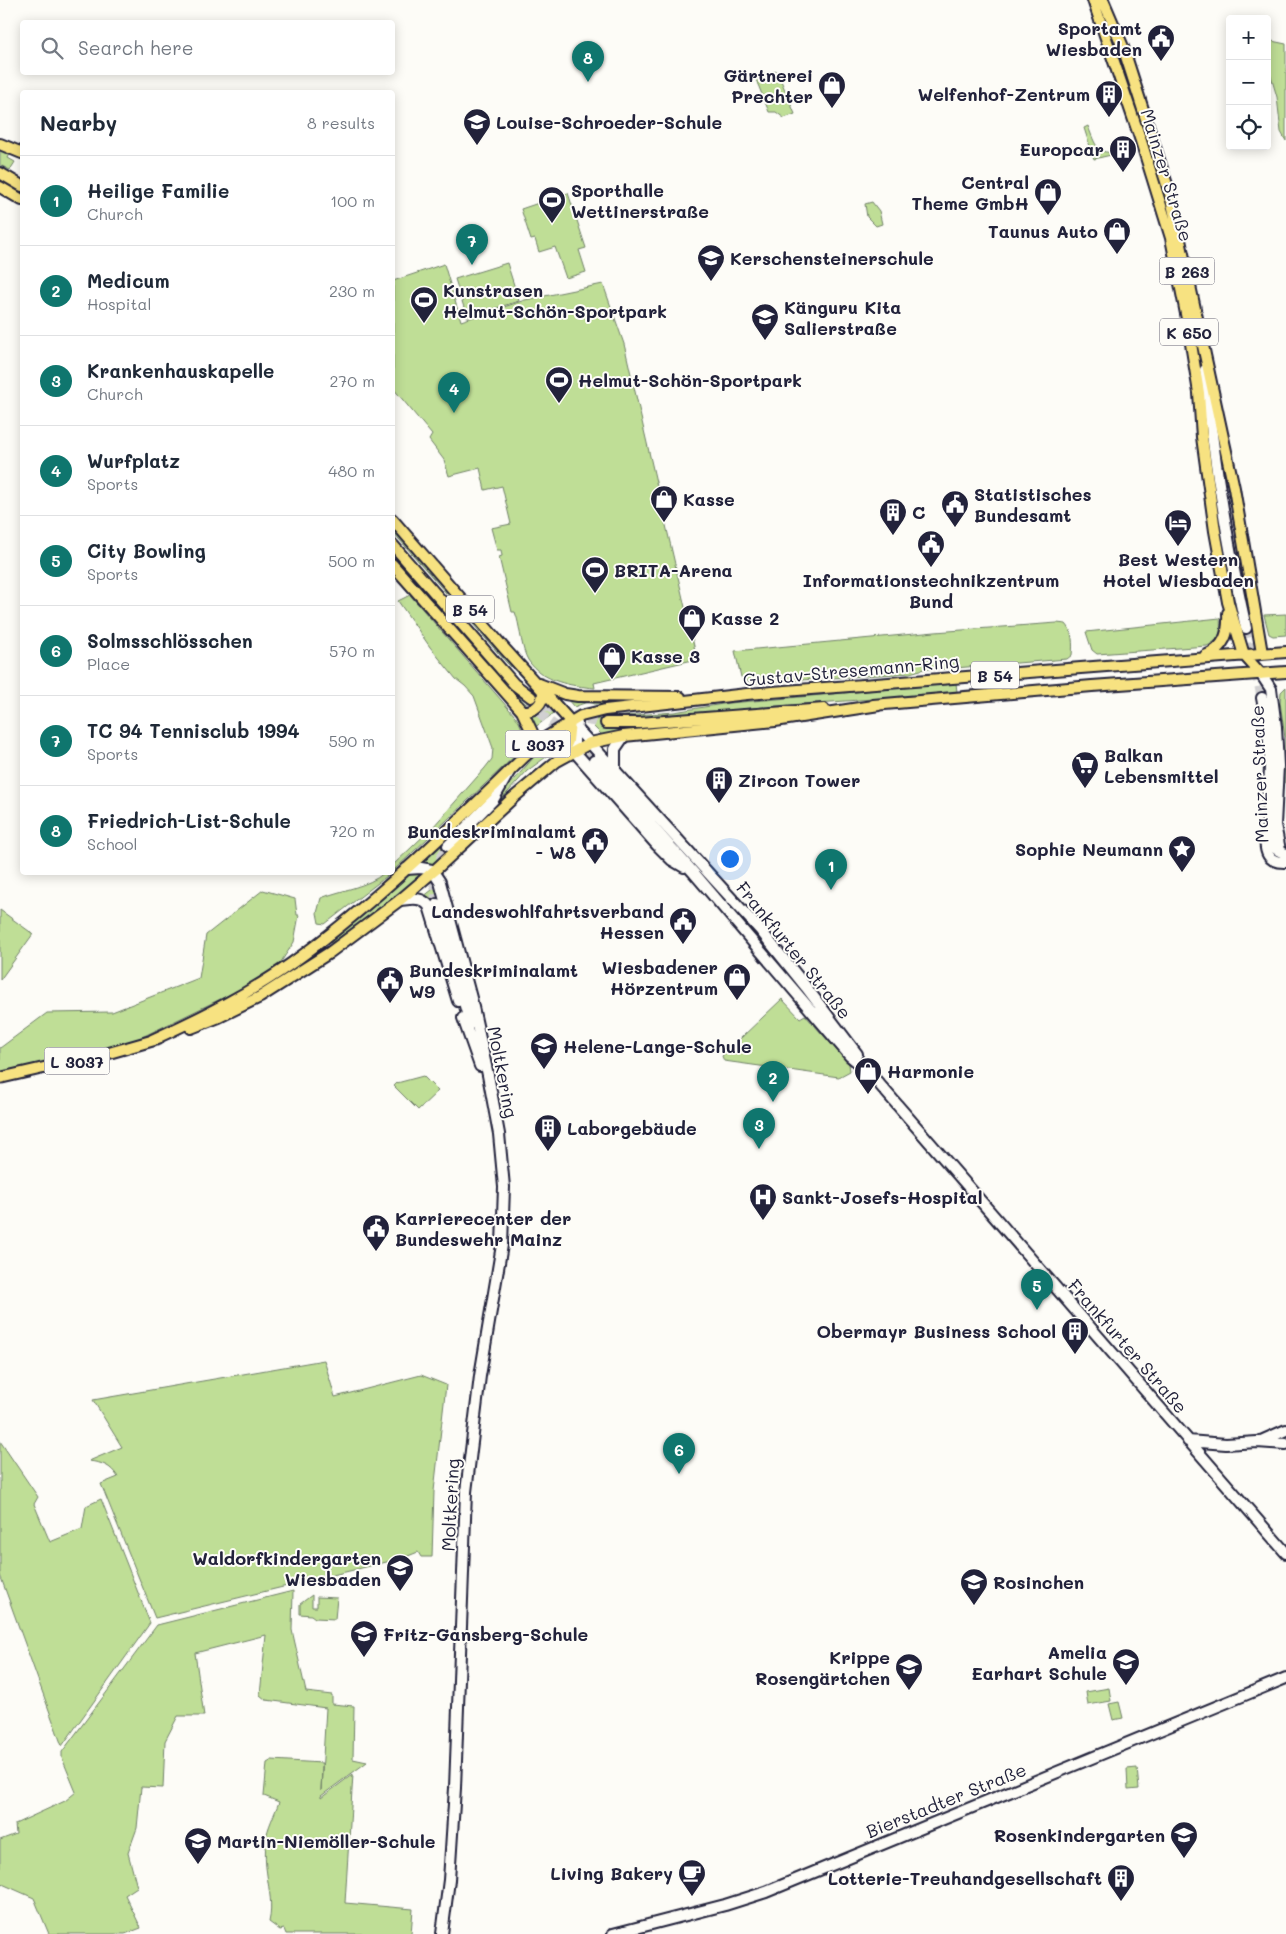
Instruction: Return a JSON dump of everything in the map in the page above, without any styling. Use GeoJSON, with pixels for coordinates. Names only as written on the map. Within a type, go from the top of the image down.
{"type":"FeatureCollection","features":[{"type":"Feature","properties":{"kind":"main road","name":"Mainzer Straße"},"geometry":{"type":"LineString","coordinates":[[1093,0],[1167,225],[1182,288],[1198,393],[1202,437],[1218,549],[1228,602],[1244,655]]}},
{"type":"Feature","properties":{"kind":"main road","name":"Mainzer Straße"},"geometry":{"type":"LineString","coordinates":[[1103,0],[1119,35],[1170,194],[1202,349],[1234,488],[1262,653]]}},
{"type":"Feature","properties":{"kind":"main road"},"geometry":{"type":"LineString","coordinates":[[0,144],[20,153]]}},
{"type":"Feature","properties":{"kind":"main road"},"geometry":{"type":"LineString","coordinates":[[0,173],[20,185]]}},
{"type":"Feature","properties":{"kind":"main road"},"geometry":{"type":"LineString","coordinates":[[0,187],[20,199]]}},
{"type":"Feature","properties":{"kind":"main road","name":"Mainzer Straße"},"geometry":{"type":"LineString","coordinates":[[1202,349],[1211,438],[1226,535],[1246,628]]}},
{"type":"Feature","properties":{"kind":"main road","name":"Mainzer Straße"},"geometry":{"type":"LineString","coordinates":[[1198,393],[1211,438]]}},
{"type":"Feature","properties":{"kind":"main road","name":"B 54"},"geometry":{"type":"LineString","coordinates":[[395,522],[532,679],[549,688],[578,696],[719,697]]}},
{"type":"Feature","properties":{"kind":"main road","name":"B 54"},"geometry":{"type":"LineString","coordinates":[[395,547],[514,684],[530,698]]}},
{"type":"Feature","properties":{"kind":"main road"},"geometry":{"type":"LineString","coordinates":[[395,567],[522,711],[532,732],[531,750]]}},
{"type":"Feature","properties":{"kind":"main road"},"geometry":{"type":"LineString","coordinates":[[1199,658],[1217,650],[1226,638],[1228,602]]}},
{"type":"Feature","properties":{"kind":"main road","name":"Gustav-Stresemann-Ring"},"geometry":{"type":"LineString","coordinates":[[573,724],[581,716],[605,710],[671,704],[719,697],[1286,652]]}},
{"type":"Feature","properties":{"kind":"main road"},"geometry":{"type":"LineString","coordinates":[[1255,672],[1262,653]]}},
{"type":"Feature","properties":{"kind":"main road"},"geometry":{"type":"LineString","coordinates":[[1244,655],[1255,672],[1271,689],[1286,672]]}},
{"type":"Feature","properties":{"kind":"main road","name":"Gustav-Stresemann-Ring"},"geometry":{"type":"LineString","coordinates":[[606,723],[639,723],[879,705],[1255,672],[1286,672]]}},
{"type":"Feature","properties":{"kind":"main road"},"geometry":{"type":"LineString","coordinates":[[965,677],[961,683],[962,692],[967,696]]}},
{"type":"Feature","properties":{"kind":"main road"},"geometry":{"type":"LineString","coordinates":[[532,679],[573,724],[574,751]]}},
{"type":"Feature","properties":{"kind":"main road","name":"Mainzer Straße"},"geometry":{"type":"LineString","coordinates":[[1271,689],[1277,736],[1275,825],[1283,852]]}},
{"type":"Feature","properties":{"kind":"main road"},"geometry":{"type":"LineString","coordinates":[[522,711],[530,711],[537,707],[542,700],[543,692]]}},
{"type":"Feature","properties":{"kind":"main road","name":"Mainzer Straße"},"geometry":{"type":"LineString","coordinates":[[1262,698],[1270,759],[1268,828],[1272,845],[1275,849],[1283,852]]}},
{"type":"Feature","properties":{"kind":"main road","name":"Gustav-Stresemann-Ring"},"geometry":{"type":"LineString","coordinates":[[574,751],[590,743],[624,736],[775,721],[879,705]]}},
{"type":"Feature","properties":{"kind":"main road"},"geometry":{"type":"LineString","coordinates":[[560,759],[573,724]]}},
{"type":"Feature","properties":{"kind":"main road","name":"L 3037"},"geometry":{"type":"LineString","coordinates":[[152,1040],[232,1000],[292,963],[340,926],[406,869],[545,738],[573,724],[590,743]]}},
{"type":"Feature","properties":{"kind":"main road"},"geometry":{"type":"LineString","coordinates":[[615,770],[615,749],[624,736]]}},
{"type":"Feature","properties":{"kind":"main road","name":"Frankfurter Straße"},"geometry":{"type":"LineString","coordinates":[[590,743],[786,960],[867,1070]]}},
{"type":"Feature","properties":{"kind":"main road","name":"L 3037"},"geometry":{"type":"LineString","coordinates":[[0,1078],[109,1053],[152,1040],[219,1017],[260,997],[316,963],[400,900],[513,798],[560,759],[574,751],[665,854],[694,873]]}},
{"type":"Feature","properties":{"kind":"main road","name":"Frankfurter Straße"},"geometry":{"type":"LineString","coordinates":[[594,761],[694,873],[850,1056],[867,1070],[1286,1553]]}},
{"type":"Feature","properties":{"kind":"main road"},"geometry":{"type":"LineString","coordinates":[[448,846],[493,800],[510,771]]}},
{"type":"Feature","properties":{"kind":"main road"},"geometry":{"type":"LineString","coordinates":[[1268,828],[1267,855],[1275,861],[1286,862]]}},
{"type":"Feature","properties":{"kind":"main road"},"geometry":{"type":"LineString","coordinates":[[406,869],[420,868],[434,871]]}},
{"type":"Feature","properties":{"kind":"main road","name":"Moltkering"},"geometry":{"type":"LineString","coordinates":[[434,871],[440,882],[455,967]]}},
{"type":"Feature","properties":{"kind":"main road"},"geometry":{"type":"LineString","coordinates":[[400,900],[423,900],[429,906],[455,967],[464,1000]]}},
{"type":"Feature","properties":{"kind":"main road","name":"Moltkering"},"geometry":{"type":"LineString","coordinates":[[438,904],[499,1134]]}},
{"type":"Feature","properties":{"kind":"main road","name":"Moltkering"},"geometry":{"type":"LineString","coordinates":[[442,1934],[449,1880],[455,1788],[467,1474],[497,1276],[503,1226],[504,1187],[499,1134],[488,1076],[464,1000]]}},
{"type":"Feature","properties":{"kind":"main road"},"geometry":{"type":"LineString","coordinates":[[1257,1442],[1286,1430]]}},
{"type":"Feature","properties":{"kind":"main road"},"geometry":{"type":"LineString","coordinates":[[1188,1441],[1226,1444],[1257,1442],[1286,1444]]}},
{"type":"Feature","properties":{"kind":"main road"},"geometry":{"type":"LineString","coordinates":[[1199,1453],[1226,1444]]}},
{"type":"Feature","properties":{"kind":"main road","name":"Bierstadter Straße"},"geometry":{"type":"LineString","coordinates":[[613,1934],[724,1905],[786,1884],[1286,1678]]}},
{"type":"Feature","properties":{"kind":"main road","name":"Moltkering"},"geometry":{"type":"LineString","coordinates":[[449,1880],[449,1934]]}},
{"type":"Feature","properties":{"kind":"green space"},"geometry":{"type":"Polygon","coordinates":[[[1271,41],[1286,44],[1286,141],[1281,132],[1277,97],[1271,77],[1271,41]]]}},
{"type":"Feature","properties":{"kind":"green space"},"geometry":{"type":"Polygon","coordinates":[[[777,71],[795,114],[784,118],[776,112],[769,112],[755,77],[777,71]]]}},
{"type":"Feature","properties":{"kind":"green space"},"geometry":{"type":"Polygon","coordinates":[[[1088,126],[1094,142],[1101,150],[1111,152],[1128,149],[1128,151],[1094,159],[1084,128],[1088,126]]]}},
{"type":"Feature","properties":{"kind":"green space"},"geometry":{"type":"Polygon","coordinates":[[[0,147],[11,152],[8,158],[15,162],[10,170],[0,165],[0,147]]]}},
{"type":"Feature","properties":{"kind":"green space","name":"Sporthalle Wettinerstraße"},"geometry":{"type":"Polygon","coordinates":[[[568,193],[586,248],[579,250],[586,272],[566,278],[555,247],[539,252],[535,239],[531,240],[521,209],[568,193]]]}},
{"type":"Feature","properties":{"kind":"green space"},"geometry":{"type":"Polygon","coordinates":[[[872,202],[879,211],[882,224],[876,226],[867,217],[865,204],[872,202]]]}},
{"type":"Feature","properties":{"kind":"green space"},"geometry":{"type":"Polygon","coordinates":[[[507,263],[519,301],[467,317],[455,279],[507,263]]]}},
{"type":"Feature","properties":{"kind":"green space","name":"Helmut-Schön-Sportpark"},"geometry":{"type":"Polygon","coordinates":[[[444,264],[461,321],[525,300],[603,284],[624,344],[697,659],[594,683],[595,688],[558,682],[541,673],[528,660],[515,612],[512,612],[499,557],[502,556],[501,550],[497,550],[491,528],[511,524],[502,486],[485,490],[480,468],[449,476],[444,460],[429,440],[432,435],[395,390],[395,280],[444,264]]]}},
{"type":"Feature","properties":{"kind":"green space"},"geometry":{"type":"Polygon","coordinates":[[[395,531],[503,655],[538,692],[538,696],[531,706],[523,707],[395,561],[397,559],[526,704],[535,690],[506,662],[395,534],[395,531]]]}},
{"type":"Feature","properties":{"kind":"green space"},"geometry":{"type":"Polygon","coordinates":[[[410,595],[515,716],[522,729],[523,738],[518,753],[395,869],[395,863],[433,827],[485,768],[492,759],[493,748],[474,696],[456,679],[430,647],[398,601],[410,595]]]}},
{"type":"Feature","properties":{"kind":"green space"},"geometry":{"type":"Polygon","coordinates":[[[1286,614],[1286,635],[1273,636],[1269,634],[1264,615],[1286,614]]]}},
{"type":"Feature","properties":{"kind":"green space"},"geometry":{"type":"Polygon","coordinates":[[[1220,618],[1218,638],[1207,646],[1097,654],[1092,650],[1086,632],[1220,618]]]}},
{"type":"Feature","properties":{"kind":"green space"},"geometry":{"type":"Polygon","coordinates":[[[1057,623],[1066,624],[1071,634],[1072,655],[1067,659],[924,669],[910,673],[754,683],[741,677],[735,651],[935,632],[1057,623]]]}},
{"type":"Feature","properties":{"kind":"green space"},"geometry":{"type":"Polygon","coordinates":[[[956,683],[957,692],[660,717],[611,717],[674,712],[729,703],[956,683]]]}},
{"type":"Feature","properties":{"kind":"green space"},"geometry":{"type":"Polygon","coordinates":[[[1286,687],[1285,783],[1285,738],[1280,702],[1281,692],[1286,687]]]}},
{"type":"Feature","properties":{"kind":"green space"},"geometry":{"type":"Polygon","coordinates":[[[567,699],[582,701],[657,701],[587,703],[574,707],[567,699]]]}},
{"type":"Feature","properties":{"kind":"green space"},"geometry":{"type":"Polygon","coordinates":[[[546,700],[554,713],[534,728],[531,717],[546,700]]]}},
{"type":"Feature","properties":{"kind":"green space"},"geometry":{"type":"Polygon","coordinates":[[[780,716],[602,735],[588,721],[606,718],[606,727],[622,728],[780,716]]]}},
{"type":"Feature","properties":{"kind":"green space"},"geometry":{"type":"Polygon","coordinates":[[[546,743],[553,752],[527,771],[498,803],[496,801],[546,743]]]}},
{"type":"Feature","properties":{"kind":"green space"},"geometry":{"type":"Polygon","coordinates":[[[442,841],[452,849],[430,868],[417,865],[442,841]]]}},
{"type":"Feature","properties":{"kind":"green space"},"geometry":{"type":"Polygon","coordinates":[[[414,873],[424,874],[342,937],[333,942],[326,943],[401,879],[414,873]]]}},
{"type":"Feature","properties":{"kind":"green space"},"geometry":{"type":"Polygon","coordinates":[[[382,875],[388,875],[325,924],[319,923],[317,913],[321,898],[378,878],[382,875]]]}},
{"type":"Feature","properties":{"kind":"green space"},"geometry":{"type":"Polygon","coordinates":[[[437,886],[442,903],[432,906],[423,897],[437,886]]]}},
{"type":"Feature","properties":{"kind":"green space"},"geometry":{"type":"Polygon","coordinates":[[[263,890],[295,899],[297,915],[299,915],[294,942],[277,968],[241,989],[140,1038],[0,1072],[0,1048],[47,1013],[112,1012],[199,978],[206,935],[263,890]]]}},
{"type":"Feature","properties":{"kind":"green space"},"geometry":{"type":"Polygon","coordinates":[[[0,910],[33,934],[0,980],[0,910]]]}},
{"type":"Feature","properties":{"kind":"green space"},"geometry":{"type":"Polygon","coordinates":[[[782,999],[800,1018],[805,1015],[849,1064],[850,1071],[839,1077],[724,1061],[722,1056],[782,999]]]}},
{"type":"Feature","properties":{"kind":"green space"},"geometry":{"type":"Polygon","coordinates":[[[423,1076],[438,1091],[418,1110],[394,1086],[397,1083],[423,1076]]]}},
{"type":"Feature","properties":{"kind":"green space"},"geometry":{"type":"Polygon","coordinates":[[[324,1360],[335,1397],[421,1375],[446,1385],[434,1491],[432,1557],[421,1557],[418,1552],[403,1558],[155,1618],[101,1484],[118,1477],[106,1465],[89,1461],[122,1447],[93,1400],[324,1360]]]}},
{"type":"Feature","properties":{"kind":"green space"},"geometry":{"type":"Polygon","coordinates":[[[0,1441],[38,1497],[34,1504],[50,1542],[82,1529],[86,1506],[101,1499],[150,1623],[62,1746],[0,1575],[0,1441]]]}},
{"type":"Feature","properties":{"kind":"green space"},"geometry":{"type":"Polygon","coordinates":[[[293,1591],[292,1630],[306,1692],[332,1695],[332,1704],[354,1706],[353,1759],[367,1762],[321,1796],[321,1798],[353,1774],[345,1903],[413,1909],[411,1934],[286,1934],[284,1929],[280,1930],[269,1922],[271,1904],[265,1853],[266,1839],[279,1802],[264,1796],[267,1763],[272,1760],[322,1763],[321,1791],[326,1708],[266,1700],[260,1695],[266,1635],[195,1653],[204,1716],[178,1716],[165,1741],[163,1788],[141,1787],[137,1828],[128,1853],[137,1887],[125,1895],[141,1928],[125,1934],[49,1934],[34,1898],[0,1883],[0,1840],[16,1834],[15,1824],[65,1801],[76,1792],[62,1758],[62,1752],[157,1625],[293,1591]]]}},
{"type":"Feature","properties":{"kind":"green space"},"geometry":{"type":"Polygon","coordinates":[[[312,1595],[312,1607],[317,1607],[317,1597],[337,1598],[335,1619],[315,1618],[311,1615],[300,1614],[300,1604],[312,1595]]]}},
{"type":"Feature","properties":{"kind":"green space"},"geometry":{"type":"Polygon","coordinates":[[[1109,1688],[1111,1701],[1088,1705],[1086,1692],[1109,1688]]]}},
{"type":"Feature","properties":{"kind":"green space"},"geometry":{"type":"Polygon","coordinates":[[[1119,1702],[1123,1718],[1113,1720],[1109,1704],[1119,1702]]]}},
{"type":"Feature","properties":{"kind":"green space"},"geometry":{"type":"Polygon","coordinates":[[[1137,1768],[1139,1789],[1128,1790],[1127,1769],[1137,1768]]]}},
{"type":"Feature","properties":{"kind":"tunnel"},"geometry":{"type":"LineString","coordinates":[[1246,628],[1262,698]]}},
{"type":"Feature","properties":{"kind":"tunnel"},"geometry":{"type":"LineString","coordinates":[[531,697],[548,707],[567,714],[586,720],[606,723]]}},
{"type":"Feature","properties":{"kind":"tunnel"},"geometry":{"type":"LineString","coordinates":[[529,701],[547,720],[565,733]]}},
{"type":"Feature","properties":{"kind":"tunnel"},"geometry":{"type":"LineString","coordinates":[[576,743],[594,761]]}},
{"type":"Feature","properties":{"kind":"tunnel"},"geometry":{"type":"LineString","coordinates":[[437,904],[436,874],[440,860],[448,846]]}},
{"type":"Feature","properties":{"kind":"place","name":"Sportamt Wiesbaden"},"geometry":{"type":"Point","coordinates":[1161,62]}},
{"type":"Feature","properties":{"kind":"place","name":"Friedrich-List-Schule"},"geometry":{"type":"Point","coordinates":[588,82]}},
{"type":"Feature","properties":{"kind":"place","name":"Gärtnerei Prechter"},"geometry":{"type":"Point","coordinates":[832,109]}},
{"type":"Feature","properties":{"kind":"place","name":"Welfenhof-Zentrum"},"geometry":{"type":"Point","coordinates":[1109,118]}},
{"type":"Feature","properties":{"kind":"place","name":"Louise-Schroeder-Schule"},"geometry":{"type":"Point","coordinates":[477,146]}},
{"type":"Feature","properties":{"kind":"place","name":"Europcar"},"geometry":{"type":"Point","coordinates":[1123,173]}},
{"type":"Feature","properties":{"kind":"place","name":"Central Theme GmbH"},"geometry":{"type":"Point","coordinates":[1048,216]}},
{"type":"Feature","properties":{"kind":"place","name":"Sporthalle Wettinerstraße"},"geometry":{"type":"Point","coordinates":[552,224]}},
{"type":"Feature","properties":{"kind":"place","name":"Taunus Auto"},"geometry":{"type":"Point","coordinates":[1117,255]}},
{"type":"Feature","properties":{"kind":"place","name":"TC 94 Tennisclub 1994"},"geometry":{"type":"Point","coordinates":[472,265]}},
{"type":"Feature","properties":{"kind":"place","name":"Kerschensteinerschule"},"geometry":{"type":"Point","coordinates":[711,282]}},
{"type":"Feature","properties":{"kind":"place","name":"Kunstrasen Helmut-Schön-Sportpark"},"geometry":{"type":"Point","coordinates":[424,324]}},
{"type":"Feature","properties":{"kind":"place","name":"Känguru Kita Salierstraße"},"geometry":{"type":"Point","coordinates":[765,341]}},
{"type":"Feature","properties":{"kind":"place","name":"Helmut-Schön-Sportpark"},"geometry":{"type":"Point","coordinates":[559,404]}},
{"type":"Feature","properties":{"kind":"place","name":"Wurfplatz"},"geometry":{"type":"Point","coordinates":[454,413]}},
{"type":"Feature","properties":{"kind":"place","name":"Kasse"},"geometry":{"type":"Point","coordinates":[664,523]}},
{"type":"Feature","properties":{"kind":"place","name":"Statistisches Bundesamt"},"geometry":{"type":"Point","coordinates":[955,528]}},
{"type":"Feature","properties":{"kind":"place","name":"C"},"geometry":{"type":"Point","coordinates":[893,536]}},
{"type":"Feature","properties":{"kind":"place","name":"Best Western Hotel Wiesbaden"},"geometry":{"type":"Point","coordinates":[1178,547]}},
{"type":"Feature","properties":{"kind":"place","name":"Informationstechnikzentrum Bund"},"geometry":{"type":"Point","coordinates":[931,568]}},
{"type":"Feature","properties":{"kind":"place","name":"BRITA-Arena"},"geometry":{"type":"Point","coordinates":[595,594]}},
{"type":"Feature","properties":{"kind":"place","name":"Kasse 2"},"geometry":{"type":"Point","coordinates":[692,642]}},
{"type":"Feature","properties":{"kind":"place","name":"Kasse 3"},"geometry":{"type":"Point","coordinates":[612,680]}},
{"type":"Feature","properties":{"kind":"place","name":"Balkan Lebensmittel"},"geometry":{"type":"Point","coordinates":[1085,789]}},
{"type":"Feature","properties":{"kind":"place","name":"Zircon Tower"},"geometry":{"type":"Point","coordinates":[719,804]}},
{"type":"Feature","properties":{"kind":"place","name":"Bundeskriminalamt - W8"},"geometry":{"type":"Point","coordinates":[595,865]}},
{"type":"Feature","properties":{"kind":"place","name":"Sophie Neumann"},"geometry":{"type":"Point","coordinates":[1182,873]}},
{"type":"Feature","properties":{"kind":"place","name":"Heilige Familie"},"geometry":{"type":"Point","coordinates":[831,890]}},
{"type":"Feature","properties":{"kind":"place","name":"Landeswohlfahrtsverband Hessen"},"geometry":{"type":"Point","coordinates":[683,945]}},
{"type":"Feature","properties":{"kind":"place","name":"Wiesbadener Hörzentrum"},"geometry":{"type":"Point","coordinates":[737,1001]}},
{"type":"Feature","properties":{"kind":"place","name":"Bundeskriminalamt W9"},"geometry":{"type":"Point","coordinates":[390,1004]}},
{"type":"Feature","properties":{"kind":"place","name":"Helene-Lange-Schule"},"geometry":{"type":"Point","coordinates":[544,1070]}},
{"type":"Feature","properties":{"kind":"place","name":"Harmonie"},"geometry":{"type":"Point","coordinates":[868,1095]}},
{"type":"Feature","properties":{"kind":"place","name":"Medicum"},"geometry":{"type":"Point","coordinates":[773,1102]}},
{"type":"Feature","properties":{"kind":"place","name":"Krankenhauskapelle"},"geometry":{"type":"Point","coordinates":[759,1149]}},
{"type":"Feature","properties":{"kind":"place","name":"Laborgebäude"},"geometry":{"type":"Point","coordinates":[548,1152]}},
{"type":"Feature","properties":{"kind":"place","name":"Sankt-Josefs-Hospital"},"geometry":{"type":"Point","coordinates":[763,1221]}},
{"type":"Feature","properties":{"kind":"place","name":"Karrierecenter der Bundeswehr Mainz"},"geometry":{"type":"Point","coordinates":[376,1252]}},
{"type":"Feature","properties":{"kind":"place","name":"City Bowling"},"geometry":{"type":"Point","coordinates":[1037,1310]}},
{"type":"Feature","properties":{"kind":"place","name":"Obermayr Business School"},"geometry":{"type":"Point","coordinates":[1075,1355]}},
{"type":"Feature","properties":{"kind":"place","name":"Solmsschlösschen"},"geometry":{"type":"Point","coordinates":[679,1474]}},
{"type":"Feature","properties":{"kind":"place","name":"Waldorfkindergarten Wiesbaden"},"geometry":{"type":"Point","coordinates":[400,1592]}},
{"type":"Feature","properties":{"kind":"place","name":"Rosinchen"},"geometry":{"type":"Point","coordinates":[974,1606]}},
{"type":"Feature","properties":{"kind":"place","name":"Fritz-Gansberg-Schule"},"geometry":{"type":"Point","coordinates":[364,1658]}},
{"type":"Feature","properties":{"kind":"place","name":"Amelia Earhart Schule"},"geometry":{"type":"Point","coordinates":[1126,1686]}},
{"type":"Feature","properties":{"kind":"place","name":"Krippe Rosengärtchen"},"geometry":{"type":"Point","coordinates":[909,1691]}},
{"type":"Feature","properties":{"kind":"place","name":"Rosenkindergarten"},"geometry":{"type":"Point","coordinates":[1184,1859]}},
{"type":"Feature","properties":{"kind":"place","name":"Martin-Niemöller-Schule"},"geometry":{"type":"Point","coordinates":[198,1865]}},
{"type":"Feature","properties":{"kind":"place","name":"Living Bakery"},"geometry":{"type":"Point","coordinates":[692,1897]}},
{"type":"Feature","properties":{"kind":"place","name":"Lotterie-Treuhandgesellschaft"},"geometry":{"type":"Point","coordinates":[1121,1902]}}]}
